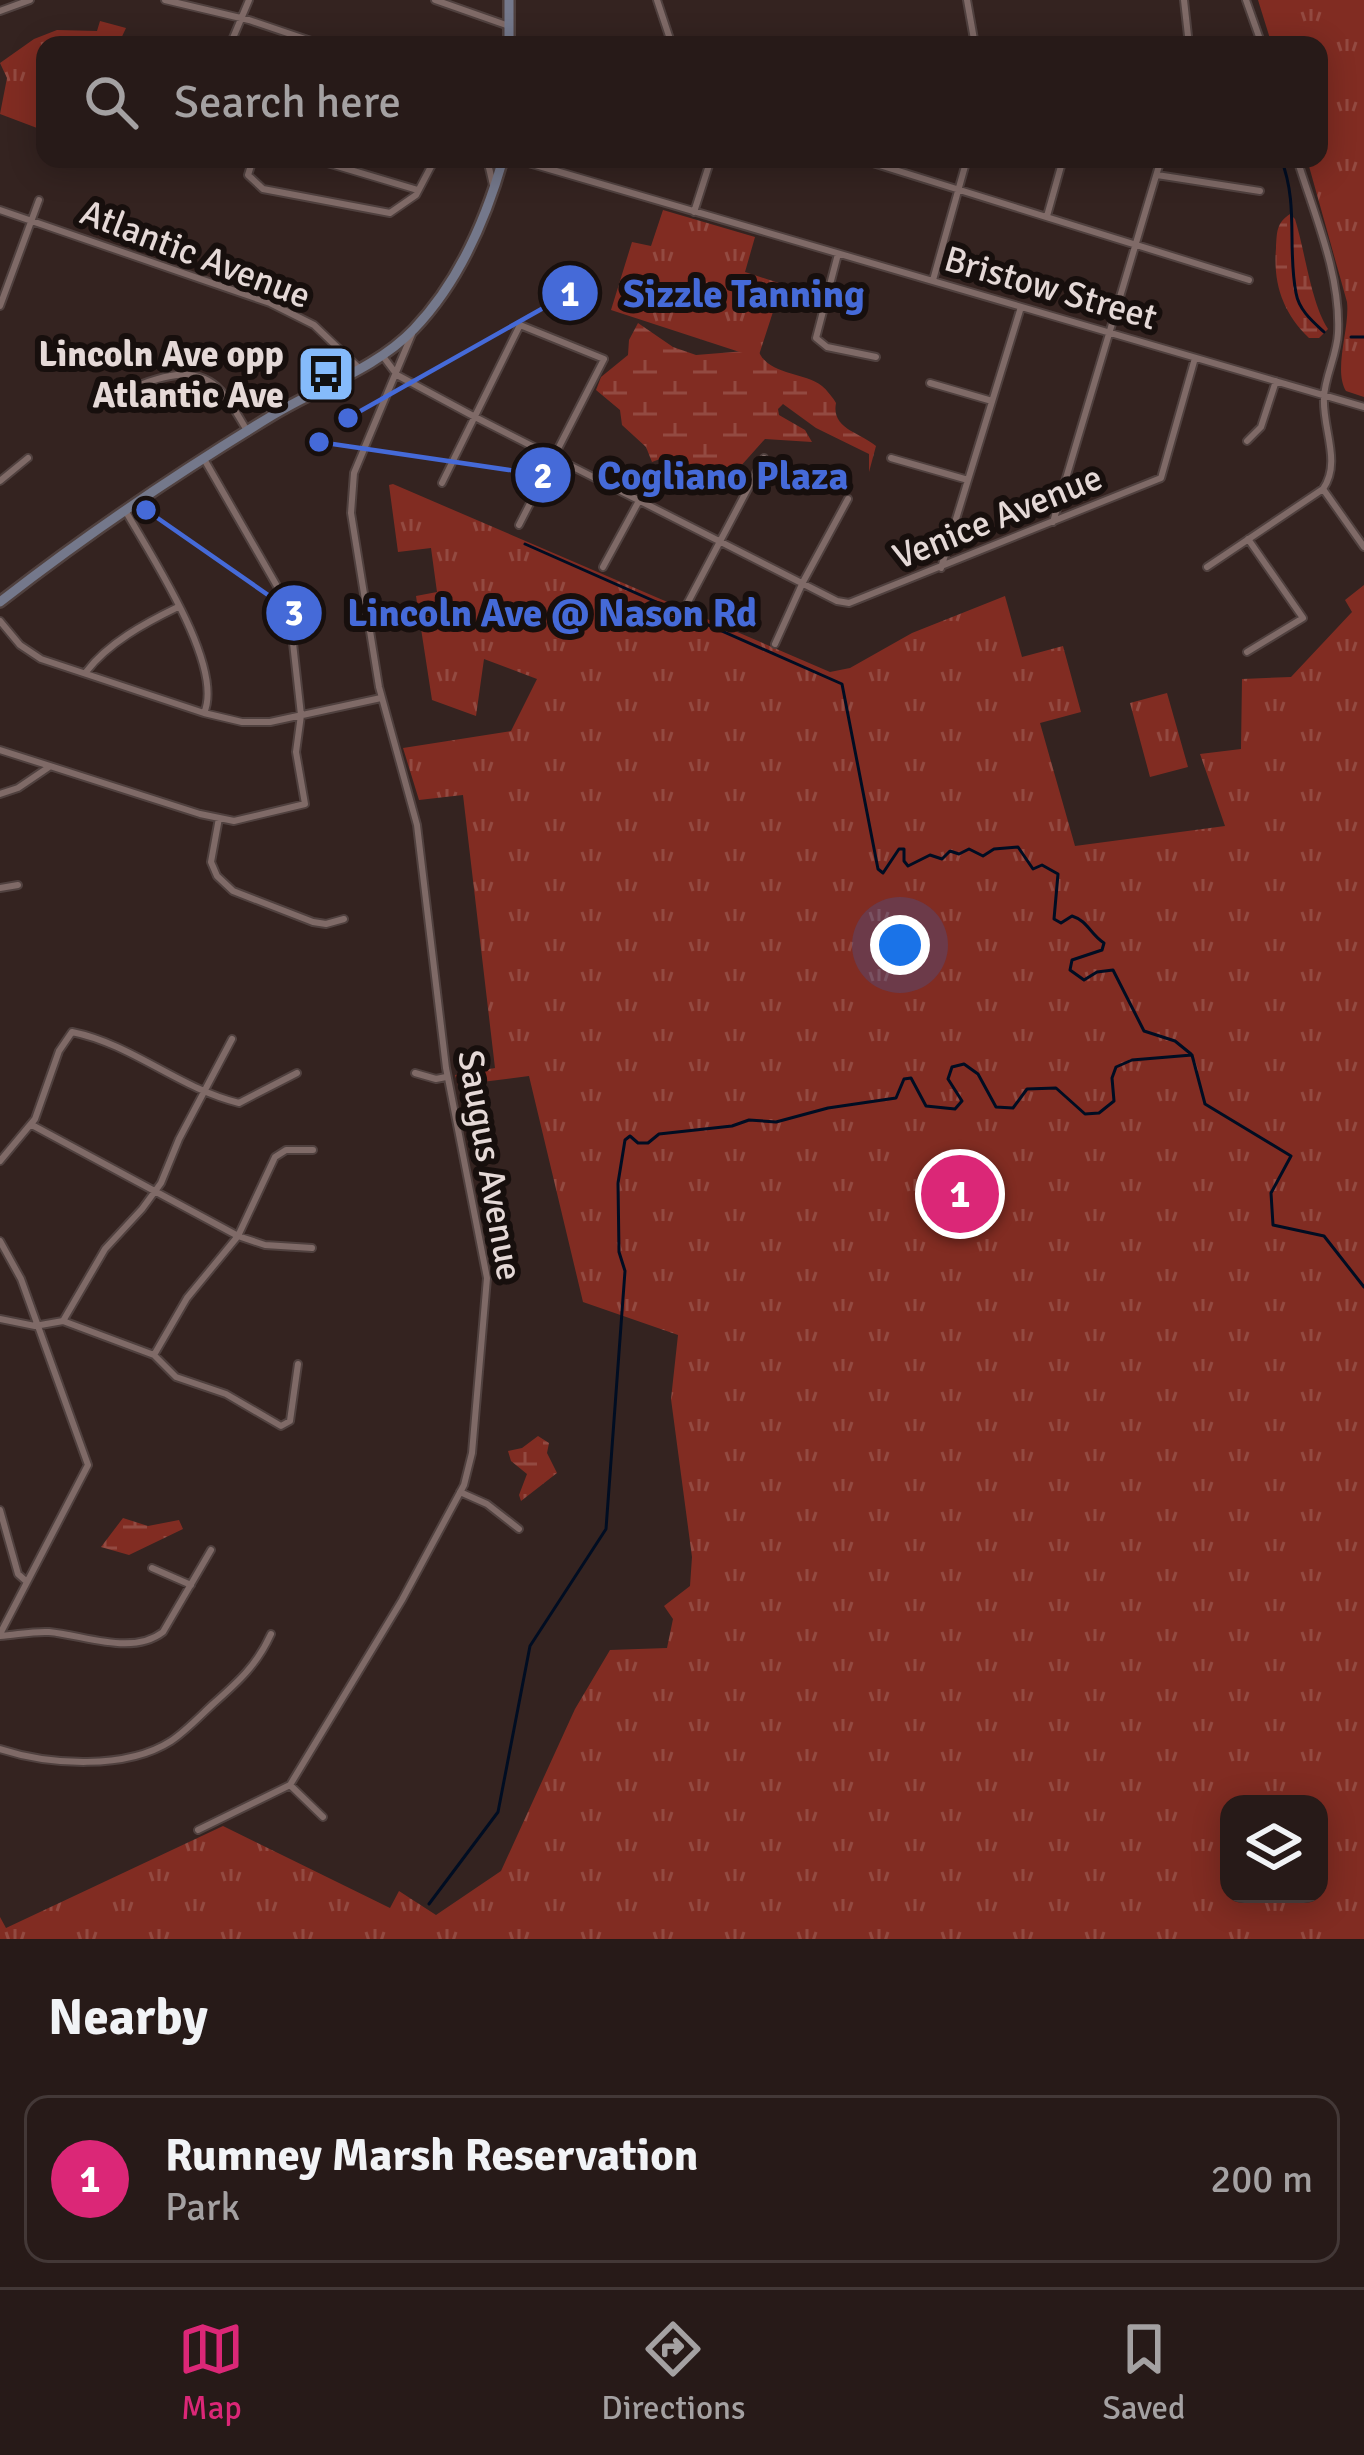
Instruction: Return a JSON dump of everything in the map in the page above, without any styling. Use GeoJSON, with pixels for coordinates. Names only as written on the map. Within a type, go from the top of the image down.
{"type":"FeatureCollection","features":[{"type":"Feature","properties":{"kind":"main road"},"geometry":{"type":"LineString","coordinates":[[509,0],[509,36]]}},
{"type":"Feature","properties":{"kind":"main road"},"geometry":{"type":"LineString","coordinates":[[0,602],[204,459],[382,356],[413,331],[460,266],[500,168]]}},
{"type":"Feature","properties":{"kind":"street"},"geometry":{"type":"LineString","coordinates":[[0,11],[30,0]]}},
{"type":"Feature","properties":{"kind":"street"},"geometry":{"type":"LineString","coordinates":[[165,0],[295,36]]}},
{"type":"Feature","properties":{"kind":"street"},"geometry":{"type":"LineString","coordinates":[[234,36],[249,0]]}},
{"type":"Feature","properties":{"kind":"street"},"geometry":{"type":"LineString","coordinates":[[435,0],[509,26]]}},
{"type":"Feature","properties":{"kind":"street"},"geometry":{"type":"LineString","coordinates":[[657,0],[669,36]]}},
{"type":"Feature","properties":{"kind":"street"},"geometry":{"type":"LineString","coordinates":[[967,0],[973,36]]}},
{"type":"Feature","properties":{"kind":"street"},"geometry":{"type":"LineString","coordinates":[[1184,0],[1188,36]]}},
{"type":"Feature","properties":{"kind":"street"},"geometry":{"type":"LineString","coordinates":[[1246,0],[1259,36]]}},
{"type":"Feature","properties":{"kind":"street"},"geometry":{"type":"LineString","coordinates":[[250,168],[248,175],[262,189],[390,213],[410,202],[430,168]]}},
{"type":"Feature","properties":{"kind":"street"},"geometry":{"type":"LineString","coordinates":[[344,168],[418,190]]}},
{"type":"Feature","properties":{"kind":"street"},"geometry":{"type":"LineString","coordinates":[[489,168],[494,189]]}},
{"type":"Feature","properties":{"kind":"street","name":"Bristow Street"},"geometry":{"type":"LineString","coordinates":[[545,168],[1364,407]]}},
{"type":"Feature","properties":{"kind":"street"},"geometry":{"type":"LineString","coordinates":[[694,212],[708,168]]}},
{"type":"Feature","properties":{"kind":"street"},"geometry":{"type":"LineString","coordinates":[[891,168],[1249,280]]}},
{"type":"Feature","properties":{"kind":"street"},"geometry":{"type":"LineString","coordinates":[[933,280],[965,168]]}},
{"type":"Feature","properties":{"kind":"street"},"geometry":{"type":"LineString","coordinates":[[1047,216],[1061,168]]}},
{"type":"Feature","properties":{"kind":"street"},"geometry":{"type":"LineString","coordinates":[[1053,522],[1158,168]]}},
{"type":"Feature","properties":{"kind":"street"},"geometry":{"type":"LineString","coordinates":[[1207,567],[1323,489],[1333,469],[1324,395],[1334,367],[1336,291],[1300,168]]}},
{"type":"Feature","properties":{"kind":"street"},"geometry":{"type":"LineString","coordinates":[[1156,175],[1260,191]]}},
{"type":"Feature","properties":{"kind":"street"},"geometry":{"type":"LineString","coordinates":[[0,306],[39,200]]}},
{"type":"Feature","properties":{"kind":"street","name":"Atlantic Avenue"},"geometry":{"type":"LineString","coordinates":[[0,210],[270,303],[314,325],[359,368]]}},
{"type":"Feature","properties":{"kind":"street"},"geometry":{"type":"LineString","coordinates":[[838,254],[816,338],[827,346],[876,357]]}},
{"type":"Feature","properties":{"kind":"street"},"geometry":{"type":"LineString","coordinates":[[941,568],[1021,305]]}},
{"type":"Feature","properties":{"kind":"street"},"geometry":{"type":"LineString","coordinates":[[442,483],[521,326],[604,359],[519,525]]}},
{"type":"Feature","properties":{"kind":"street","name":"Saugus Avenue"},"geometry":{"type":"LineString","coordinates":[[290,1785],[402,1600],[460,1492],[472,1453],[488,1278],[448,1077],[423,859],[409,788],[381,698],[351,513],[354,473],[413,331]]}},
{"type":"Feature","properties":{"kind":"street"},"geometry":{"type":"LineString","coordinates":[[382,356],[398,375],[475,417],[802,582]]}},
{"type":"Feature","properties":{"kind":"street","name":"Venice Avenue"},"geometry":{"type":"LineString","coordinates":[[802,582],[837,601],[854,602],[1161,478],[1195,358]]}},
{"type":"Feature","properties":{"kind":"street"},"geometry":{"type":"LineString","coordinates":[[95,404],[165,376],[186,375],[221,391],[248,432]]}},
{"type":"Feature","properties":{"kind":"street"},"geometry":{"type":"LineString","coordinates":[[1246,441],[1261,427],[1276,381]]}},
{"type":"Feature","properties":{"kind":"street"},"geometry":{"type":"LineString","coordinates":[[930,383],[992,401]]}},
{"type":"Feature","properties":{"kind":"street"},"geometry":{"type":"LineString","coordinates":[[0,481],[28,458]]}},
{"type":"Feature","properties":{"kind":"street"},"geometry":{"type":"LineString","coordinates":[[687,604],[764,458]]}},
{"type":"Feature","properties":{"kind":"street"},"geometry":{"type":"LineString","coordinates":[[891,458],[968,480]]}},
{"type":"Feature","properties":{"kind":"street"},"geometry":{"type":"LineString","coordinates":[[0,750],[219,818],[234,820],[304,804],[296,752],[301,715],[289,607],[204,459]]}},
{"type":"Feature","properties":{"kind":"street"},"geometry":{"type":"LineString","coordinates":[[1323,489],[1364,547]]}},
{"type":"Feature","properties":{"kind":"street"},"geometry":{"type":"LineString","coordinates":[[604,567],[640,500]]}},
{"type":"Feature","properties":{"kind":"street"},"geometry":{"type":"LineString","coordinates":[[775,644],[802,582],[848,500]]}},
{"type":"Feature","properties":{"kind":"street"},"geometry":{"type":"LineString","coordinates":[[125,511],[178,608],[203,668],[204,713]]}},
{"type":"Feature","properties":{"kind":"street"},"geometry":{"type":"LineString","coordinates":[[1247,652],[1303,618],[1248,539]]}},
{"type":"Feature","properties":{"kind":"street"},"geometry":{"type":"LineString","coordinates":[[86,672],[122,639],[178,608]]}},
{"type":"Feature","properties":{"kind":"street"},"geometry":{"type":"LineString","coordinates":[[0,620],[20,645],[41,659],[242,722],[270,722],[381,698]]}},
{"type":"Feature","properties":{"kind":"street"},"geometry":{"type":"LineString","coordinates":[[0,794],[50,766]]}},
{"type":"Feature","properties":{"kind":"street"},"geometry":{"type":"LineString","coordinates":[[219,818],[211,862],[226,886],[313,922],[326,925],[344,919]]}},
{"type":"Feature","properties":{"kind":"street"},"geometry":{"type":"LineString","coordinates":[[0,888],[17,885]]}},
{"type":"Feature","properties":{"kind":"street"},"geometry":{"type":"LineString","coordinates":[[0,1161],[32,1125],[59,1051],[72,1033],[95,1037],[204,1094],[248,1101],[296,1073]]}},
{"type":"Feature","properties":{"kind":"street"},"geometry":{"type":"LineString","coordinates":[[63,1321],[105,1249],[154,1192],[232,1040]]}},
{"type":"Feature","properties":{"kind":"street"},"geometry":{"type":"LineString","coordinates":[[415,1072],[448,1077]]}},
{"type":"Feature","properties":{"kind":"street"},"geometry":{"type":"LineString","coordinates":[[32,1125],[238,1236],[265,1245],[312,1248]]}},
{"type":"Feature","properties":{"kind":"street"},"geometry":{"type":"LineString","coordinates":[[154,1355],[187,1298],[238,1236],[279,1152],[313,1150]]}},
{"type":"Feature","properties":{"kind":"street"},"geometry":{"type":"LineString","coordinates":[[0,1240],[21,1279],[88,1465],[0,1635]]}},
{"type":"Feature","properties":{"kind":"street"},"geometry":{"type":"LineString","coordinates":[[0,1319],[38,1326],[63,1321],[154,1355],[176,1377],[226,1394],[286,1425],[298,1364]]}},
{"type":"Feature","properties":{"kind":"street"},"geometry":{"type":"LineString","coordinates":[[460,1492],[487,1504],[519,1528]]}},
{"type":"Feature","properties":{"kind":"street"},"geometry":{"type":"LineString","coordinates":[[0,1510],[18,1574],[27,1582]]}},
{"type":"Feature","properties":{"kind":"street"},"geometry":{"type":"LineString","coordinates":[[0,1635],[48,1632],[121,1643],[151,1640],[163,1632],[211,1550]]}},
{"type":"Feature","properties":{"kind":"street"},"geometry":{"type":"LineString","coordinates":[[152,1568],[191,1585]]}},
{"type":"Feature","properties":{"kind":"street"},"geometry":{"type":"LineString","coordinates":[[0,1749],[70,1760],[140,1755],[171,1741],[241,1683],[272,1634]]}},
{"type":"Feature","properties":{"kind":"street"},"geometry":{"type":"LineString","coordinates":[[198,1831],[290,1785],[322,1817]]}},
{"type":"Feature","properties":{"kind":"green space"},"geometry":{"type":"Polygon","coordinates":[[[1258,0],[1364,0],[1364,397],[1346,391],[1342,382],[1347,302],[1310,168],[1328,168],[1328,36],[1269,36],[1258,0]]]}},
{"type":"Feature","properties":{"kind":"green space"},"geometry":{"type":"Polygon","coordinates":[[[100,21],[126,28],[122,36],[42,36],[57,30],[97,31],[100,21]]]}},
{"type":"Feature","properties":{"kind":"green space"},"geometry":{"type":"Polygon","coordinates":[[[34,39],[36,128],[0,114],[7,78],[0,63],[34,39]]]}},
{"type":"Feature","properties":{"kind":"green space"},"geometry":{"type":"Polygon","coordinates":[[[663,210],[755,237],[745,272],[782,284],[758,358],[611,310],[632,242],[651,246],[663,210]]]}},
{"type":"Feature","properties":{"kind":"green space"},"geometry":{"type":"Polygon","coordinates":[[[1290,214],[1328,329],[1319,338],[1309,338],[1300,328],[1278,286],[1277,233],[1290,214]]]}},
{"type":"Feature","properties":{"kind":"green space"},"geometry":{"type":"Polygon","coordinates":[[[638,323],[673,347],[696,355],[758,350],[777,369],[822,386],[836,403],[842,424],[876,446],[869,472],[869,454],[816,428],[783,404],[779,415],[805,430],[812,442],[765,439],[731,477],[715,466],[697,478],[660,459],[652,462],[646,447],[622,425],[620,410],[596,390],[601,377],[628,355],[638,323]]]}},
{"type":"Feature","properties":{"kind":"green space"},"geometry":{"type":"Polygon","coordinates":[[[393,484],[830,672],[850,668],[912,633],[1005,596],[1022,657],[1063,646],[1081,712],[1040,723],[1075,846],[1225,826],[1200,754],[1241,749],[1242,679],[1291,677],[1352,612],[1345,600],[1364,585],[1364,1939],[0,1939],[0,1917],[6,1928],[223,1826],[390,1908],[399,1891],[436,1915],[501,1871],[575,1709],[610,1650],[667,1648],[673,1619],[664,1606],[690,1586],[692,1557],[671,1399],[678,1335],[583,1302],[529,1076],[458,1085],[455,1075],[495,1068],[463,795],[419,800],[403,748],[511,731],[537,679],[484,659],[476,716],[432,700],[416,596],[437,592],[431,548],[398,552],[389,485],[393,484]]]}},
{"type":"Feature","properties":{"kind":"green space"},"geometry":{"type":"Polygon","coordinates":[[[1167,693],[1188,767],[1150,777],[1130,703],[1167,693]]]}},
{"type":"Feature","properties":{"kind":"green space"},"geometry":{"type":"Polygon","coordinates":[[[538,1436],[549,1443],[547,1453],[557,1473],[521,1501],[527,1474],[511,1461],[508,1451],[538,1436]]]}},
{"type":"Feature","properties":{"kind":"green space"},"geometry":{"type":"Polygon","coordinates":[[[123,1518],[148,1526],[179,1520],[183,1529],[129,1555],[101,1547],[123,1518]]]}},
{"type":"Feature","properties":{"kind":"waterway"},"geometry":{"type":"LineString","coordinates":[[1284,168],[1290,193],[1296,293],[1303,310],[1324,332]]}},
{"type":"Feature","properties":{"kind":"waterway"},"geometry":{"type":"LineString","coordinates":[[1351,337],[1364,337]]}},
{"type":"Feature","properties":{"kind":"waterway"},"geometry":{"type":"LineString","coordinates":[[525,544],[842,684],[878,869],[883,873],[899,849],[904,849],[908,866],[930,855],[942,859],[950,851],[959,854],[969,849],[983,856],[994,849],[1018,847],[1033,869],[1042,865],[1058,874],[1054,919],[1061,923],[1077,918],[1104,943],[1102,950],[1072,960],[1070,970],[1084,980],[1113,970],[1144,1031],[1175,1041],[1191,1054]]}},
{"type":"Feature","properties":{"kind":"waterway"},"geometry":{"type":"LineString","coordinates":[[429,1904],[498,1812],[530,1646],[606,1529],[625,1271],[619,1252],[618,1183],[625,1140],[630,1136],[638,1143],[648,1143],[659,1134],[749,1120],[776,1122],[896,1098],[904,1079],[911,1078],[926,1106],[955,1109],[962,1101],[948,1079],[952,1067],[964,1064],[978,1074],[996,1107],[1013,1108],[1027,1089],[1056,1088],[1085,1114],[1099,1113],[1114,1101],[1116,1067],[1132,1060],[1192,1055],[1205,1104],[1291,1156],[1271,1193],[1273,1225],[1324,1236],[1364,1287]]}},
{"type":"Feature","properties":{"kind":"place","name":"Lincoln Ave opp Atlantic Ave"},"geometry":{"type":"Point","coordinates":[326,374]}},
{"type":"Feature","properties":{"kind":"place","name":"Sizzle Tanning"},"geometry":{"type":"Point","coordinates":[348,418]}},
{"type":"Feature","properties":{"kind":"place","name":"Cogliano Plaza"},"geometry":{"type":"Point","coordinates":[319,442]}},
{"type":"Feature","properties":{"kind":"place","name":"Lincoln Ave @ Nason Rd"},"geometry":{"type":"Point","coordinates":[146,510]}},
{"type":"Feature","properties":{"kind":"place","name":"Rumney Marsh Reservation"},"geometry":{"type":"Point","coordinates":[960,1194]}}]}
